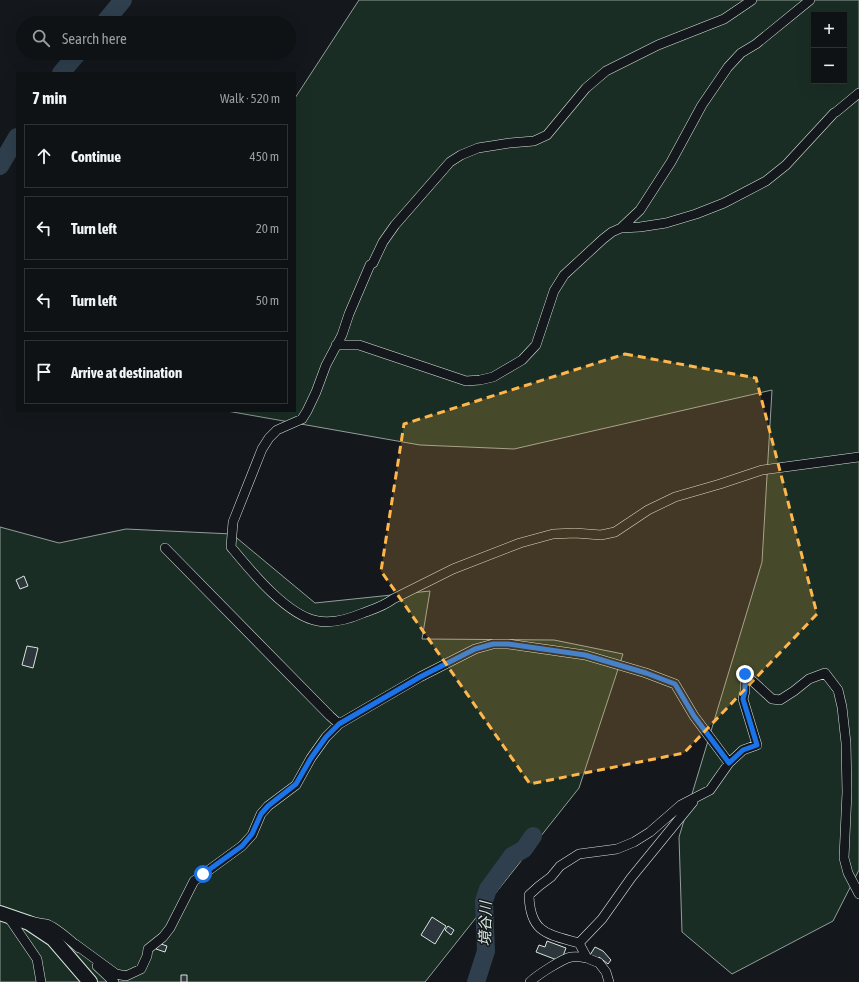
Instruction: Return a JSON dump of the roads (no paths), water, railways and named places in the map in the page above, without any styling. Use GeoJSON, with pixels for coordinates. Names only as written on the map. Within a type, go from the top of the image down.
{"type":"FeatureCollection","features":[{"type":"Feature","properties":{"kind":"main road"},"geometry":{"type":"LineString","coordinates":[[3,914],[29,923],[53,939],[90,982]]}},
{"type":"Feature","properties":{"kind":"street"},"geometry":{"type":"LineString","coordinates":[[752,0],[724,19],[658,45],[606,71],[586,88],[547,135],[534,141],[478,148],[461,155],[450,162],[395,225],[383,242],[373,263],[370,265],[349,314],[342,335],[326,365],[308,411],[302,419],[277,430],[269,438],[262,449],[233,522],[231,547],[251,572],[281,600],[303,617],[318,621],[330,622],[348,620],[386,604],[453,569],[520,543],[554,534],[608,534],[615,532],[648,510],[676,497],[762,470],[859,457]]}},
{"type":"Feature","properties":{"kind":"street"},"geometry":{"type":"LineString","coordinates":[[336,345],[358,345],[466,381],[493,377],[522,360],[536,346],[554,291],[564,275],[603,239],[612,232],[621,228],[640,210],[671,162],[702,105],[728,67],[741,53],[756,44],[810,0]]}},
{"type":"Feature","properties":{"kind":"street"},"geometry":{"type":"LineString","coordinates":[[621,228],[666,223],[696,214],[724,203],[766,181],[786,165],[834,113],[859,93]]}},
{"type":"Feature","properties":{"kind":"street"},"geometry":{"type":"LineString","coordinates":[[165,548],[339,724]]}},
{"type":"Feature","properties":{"kind":"street"},"geometry":{"type":"LineString","coordinates":[[75,944],[116,974],[126,976],[141,969],[147,956],[148,949],[163,937],[170,928],[194,881],[242,846],[252,834],[261,814],[268,806],[296,784],[318,748],[326,737],[339,724],[420,677],[475,649],[493,644],[508,644],[585,655],[646,673],[675,684],[694,716],[729,763]]}},
{"type":"Feature","properties":{"kind":"street"},"geometry":{"type":"LineString","coordinates":[[587,958],[579,943],[550,934],[537,927],[529,908],[528,895],[551,877],[560,866],[579,854],[617,849],[634,842],[650,832],[681,806],[710,790],[729,763],[743,750],[757,745],[743,699],[745,691],[745,674],[772,699],[780,700],[808,679],[825,673],[838,690],[842,707],[846,743],[847,792],[844,858],[848,874],[859,894]]}},
{"type":"Feature","properties":{"kind":"street"},"geometry":{"type":"LineString","coordinates":[[579,943],[602,919],[635,873],[698,796]]}},
{"type":"Feature","properties":{"kind":"street"},"geometry":{"type":"LineString","coordinates":[[3,914],[40,924],[47,924],[75,944],[114,982]]}},
{"type":"Feature","properties":{"kind":"street"},"geometry":{"type":"LineString","coordinates":[[3,914],[37,959],[41,982]]}},
{"type":"Feature","properties":{"kind":"street"},"geometry":{"type":"LineString","coordinates":[[530,982],[547,969],[569,957],[578,956],[587,958],[599,964],[606,972],[610,982]]}},
{"type":"Feature","properties":{"kind":"waterway"},"geometry":{"type":"LineString","coordinates":[[110,16],[123,0]]}},
{"type":"Feature","properties":{"kind":"waterway"},"geometry":{"type":"LineString","coordinates":[[62,72],[72,60]]}},
{"type":"Feature","properties":{"kind":"waterway"},"geometry":{"type":"LineString","coordinates":[[0,166],[16,139]]}},
{"type":"Feature","properties":{"kind":"waterway","name":"境谷川"},"geometry":{"type":"LineString","coordinates":[[476,982],[486,951],[484,901],[488,889],[512,856],[524,849],[533,836]]}}]}
